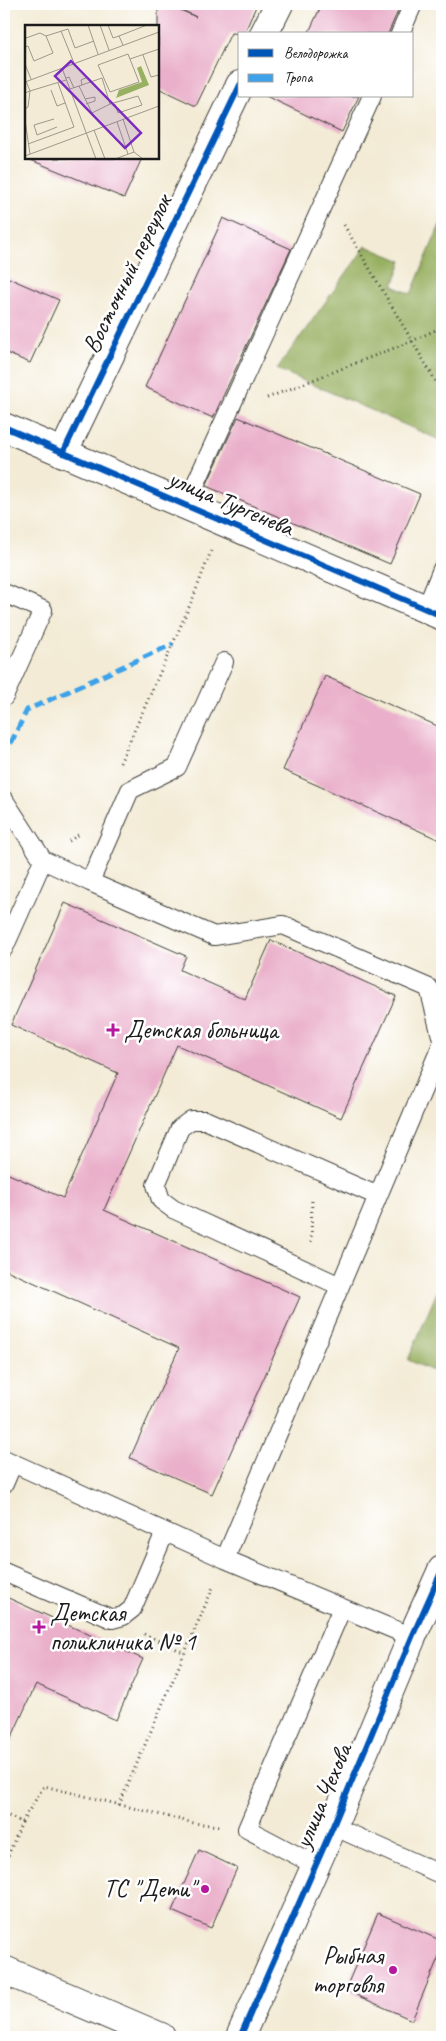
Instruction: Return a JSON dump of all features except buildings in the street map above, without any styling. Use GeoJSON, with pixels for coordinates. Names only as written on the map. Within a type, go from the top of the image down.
{"type":"FeatureCollection","features":[{"type":"Feature","properties":{"kind":"street"},"geometry":{"type":"LineString","coordinates":[[265,32],[279,4]]}},
{"type":"Feature","properties":{"kind":"street","name":"Восточный переулок"},"geometry":{"type":"LineString","coordinates":[[63,453],[238,89]]}},
{"type":"Feature","properties":{"kind":"street","name":"улица Тургенева"},"geometry":{"type":"LineString","coordinates":[[4,427],[434,612]]}},
{"type":"Feature","properties":{"kind":"street","name":"улица Чехова"},"geometry":{"type":"LineString","coordinates":[[240,2037],[333,1826],[442,1570]]}},
{"type":"Feature","properties":{"kind":"street"},"geometry":{"type":"LineString","coordinates":[[4,1970],[161,2037]]}},
{"type":"Feature","properties":{"kind":"lane"},"geometry":{"type":"LineString","coordinates":[[401,32],[414,4]]}},
{"type":"Feature","properties":{"kind":"lane"},"geometry":{"type":"LineString","coordinates":[[186,505],[371,98]]}},
{"type":"Feature","properties":{"kind":"lane"},"geometry":{"type":"LineString","coordinates":[[434,612],[442,569]]}},
{"type":"Feature","properties":{"kind":"lane"},"geometry":{"type":"LineString","coordinates":[[4,592],[43,610],[4,697]]}},
{"type":"Feature","properties":{"kind":"lane"},"geometry":{"type":"LineString","coordinates":[[90,882],[130,790],[178,766],[224,662]]}},
{"type":"Feature","properties":{"kind":"lane"},"geometry":{"type":"LineString","coordinates":[[4,800],[42,860],[90,882],[214,936],[283,925],[429,988],[442,1040]]}},
{"type":"Feature","properties":{"kind":"lane"},"geometry":{"type":"LineString","coordinates":[[4,948],[42,860]]}},
{"type":"Feature","properties":{"kind":"lane"},"geometry":{"type":"LineString","coordinates":[[225,1559],[442,1044]]}},
{"type":"Feature","properties":{"kind":"lane"},"geometry":{"type":"LineString","coordinates":[[340,1286],[173,1209],[161,1200],[156,1185],[180,1128],[191,1120],[205,1120],[378,1196]]}},
{"type":"Feature","properties":{"kind":"lane"},"geometry":{"type":"LineString","coordinates":[[4,1484],[8,1461],[225,1559],[412,1637]]}},
{"type":"Feature","properties":{"kind":"lane"},"geometry":{"type":"LineString","coordinates":[[4,1572],[112,1619],[124,1616],[132,1609],[165,1532]]}},
{"type":"Feature","properties":{"kind":"lane"},"geometry":{"type":"LineString","coordinates":[[316,1865],[247,1829],[342,1608]]}},
{"type":"Feature","properties":{"kind":"lane"},"geometry":{"type":"LineString","coordinates":[[333,1826],[442,1875]]}},
{"type":"Feature","properties":{"kind":"path"},"geometry":{"type":"LineString","coordinates":[[327,196],[442,392]]}},
{"type":"Feature","properties":{"kind":"path"},"geometry":{"type":"LineString","coordinates":[[228,413],[412,341],[442,327]]}},
{"type":"Feature","properties":{"kind":"path"},"geometry":{"type":"LineString","coordinates":[[117,770],[193,598],[223,522]]}},
{"type":"Feature","properties":{"kind":"path"},"geometry":{"type":"LineString","coordinates":[[42,860],[86,829]]}},
{"type":"Feature","properties":{"kind":"path"},"geometry":{"type":"LineString","coordinates":[[311,1272],[313,1168]]}},
{"type":"Feature","properties":{"kind":"path"},"geometry":{"type":"LineString","coordinates":[[119,1805],[225,1559]]}},
{"type":"Feature","properties":{"kind":"path"},"geometry":{"type":"LineString","coordinates":[[112,1619],[185,1653]]}},
{"type":"Feature","properties":{"kind":"path"},"geometry":{"type":"LineString","coordinates":[[4,1865],[22,1822],[44,1786],[194,1823],[247,1829]]}},
{"type":"Feature","properties":{"kind":"path"},"geometry":{"type":"LineString","coordinates":[[4,1814],[22,1822]]}},
{"type":"Feature","properties":{"kind":"green space"},"geometry":{"type":"Polygon","coordinates":[[[442,220],[442,441],[277,369],[366,246],[402,261],[393,286],[411,294],[442,220]]]}},
{"type":"Feature","properties":{"kind":"green space"},"geometry":{"type":"Polygon","coordinates":[[[442,1280],[442,1375],[408,1360],[442,1280]]]}},
{"type":"Feature","properties":{"kind":"marked path"},"geometry":{"type":"LineString","coordinates":[[4,757],[27,710],[173,644]]}},
{"type":"Feature","properties":{"kind":"cycle path"},"geometry":{"type":"LineString","coordinates":[[63,453],[238,89]]}},
{"type":"Feature","properties":{"kind":"cycle path"},"geometry":{"type":"LineString","coordinates":[[4,427],[442,616]]}},
{"type":"Feature","properties":{"kind":"cycle path"},"geometry":{"type":"LineString","coordinates":[[240,2037],[333,1826],[442,1570]]}},
{"type":"Feature","properties":{"kind":"place","name":"Детская больница"},"geometry":{"type":"Point","coordinates":[113,1030]}},
{"type":"Feature","properties":{"kind":"place","name":"Детская поликлиника № 1"},"geometry":{"type":"Point","coordinates":[39,1627]}},
{"type":"Feature","properties":{"kind":"place","name":"ТС \"Дети\""},"geometry":{"type":"Point","coordinates":[205,1889]}},
{"type":"Feature","properties":{"kind":"place","name":"Рыбная торговля"},"geometry":{"type":"Point","coordinates":[393,1970]}}]}
